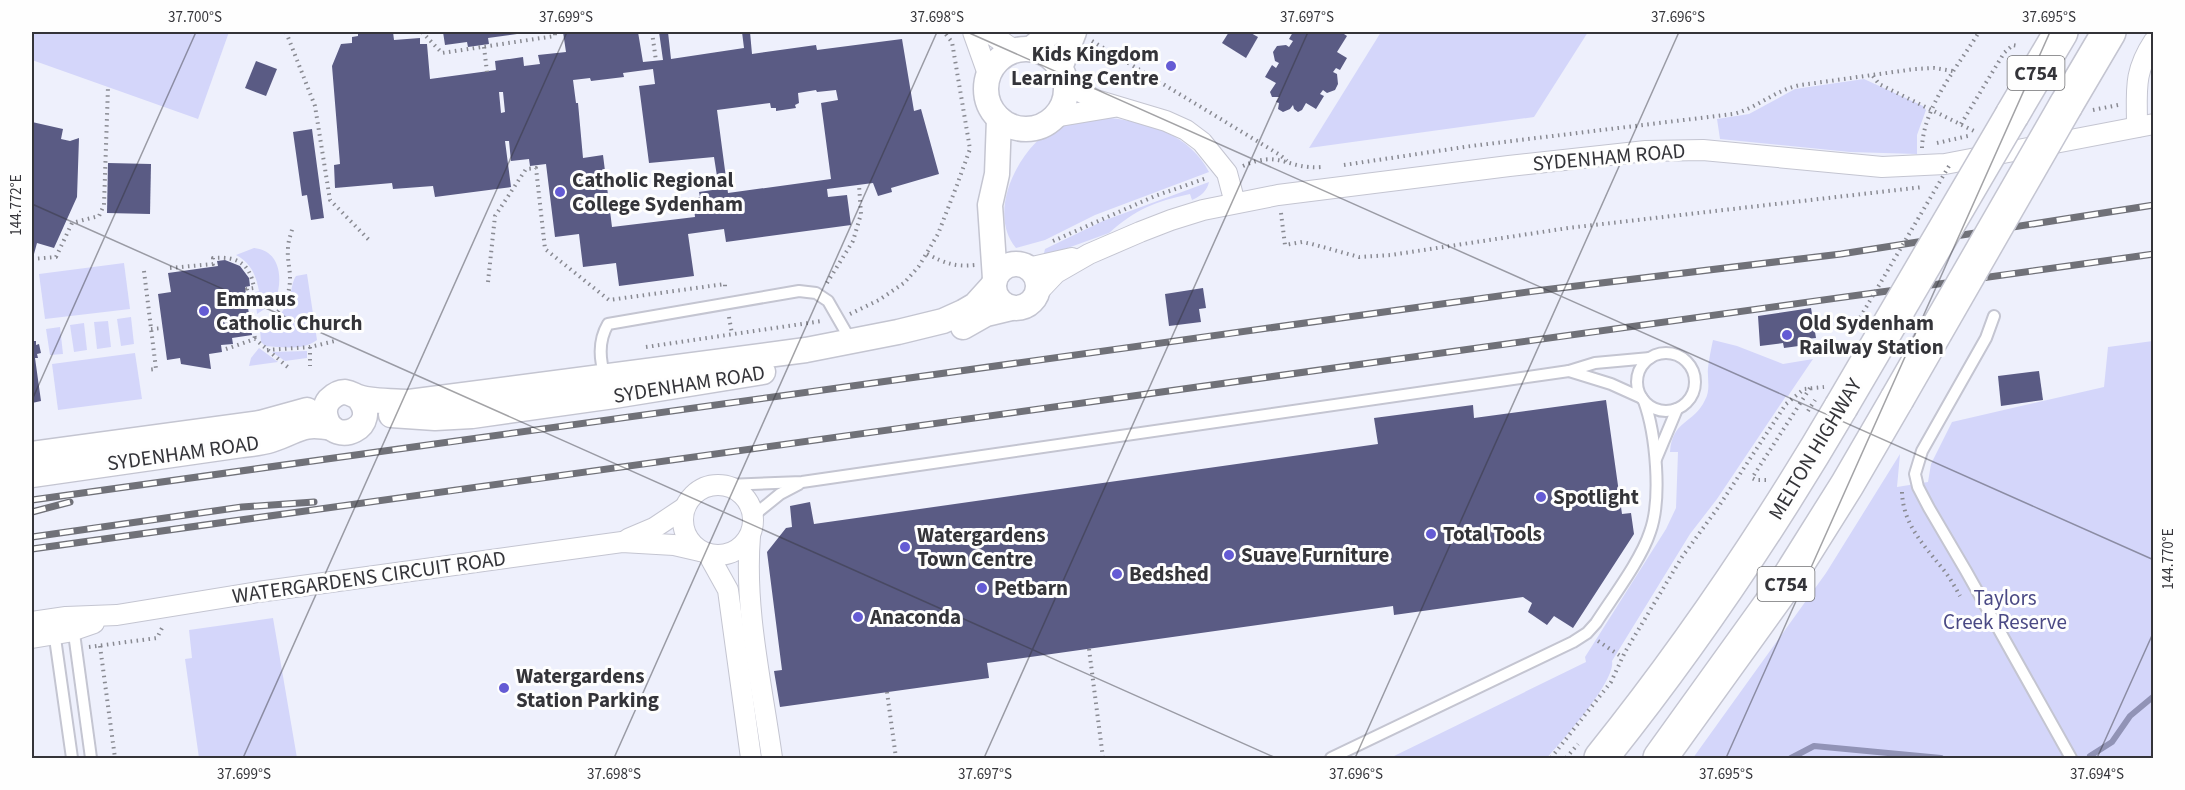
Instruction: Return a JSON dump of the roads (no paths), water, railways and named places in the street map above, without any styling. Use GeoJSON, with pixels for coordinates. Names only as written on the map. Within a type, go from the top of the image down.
{"type":"FeatureCollection","features":[{"type":"Feature","properties":{"kind":"highway","name":"MELTON HIGHWAY"},"geometry":{"type":"LineString","coordinates":[[1601,759],[1719,602],[1780,509],[2061,32]]}},
{"type":"Feature","properties":{"kind":"highway","name":"C754"},"geometry":{"type":"LineString","coordinates":[[1660,759],[1784,587],[1847,485],[2109,32]]}},
{"type":"Feature","properties":{"kind":"street"},"geometry":{"type":"LineString","coordinates":[[973,32],[988,74]]}},
{"type":"Feature","properties":{"kind":"street"},"geometry":{"type":"LineString","coordinates":[[988,32],[1023,49],[1043,52],[1053,59],[1079,91],[1114,107],[1166,121],[1186,130],[1202,142],[1227,173],[1235,203]]}},
{"type":"Feature","properties":{"kind":"street"},"geometry":{"type":"LineString","coordinates":[[1051,32],[1023,49],[1003,55],[988,74],[987,98],[999,119],[1009,125],[1032,128],[1049,121],[1114,107]]}},
{"type":"Feature","properties":{"kind":"street"},"geometry":{"type":"LineString","coordinates":[[997,174],[1027,137],[1049,121],[1065,98],[1066,87],[1062,72],[1081,35]]}},
{"type":"Feature","properties":{"kind":"street"},"geometry":{"type":"LineString","coordinates":[[2145,125],[2138,72],[2143,57],[2154,41]]}},
{"type":"Feature","properties":{"kind":"street"},"geometry":{"type":"LineString","coordinates":[[992,224],[1005,246],[1038,282],[1034,299],[1024,307],[1011,308],[1000,302],[994,290],[991,196],[997,174],[999,119]]}},
{"type":"Feature","properties":{"kind":"street","name":"SYDENHAM ROAD"},"geometry":{"type":"LineString","coordinates":[[1037,293],[1056,273],[1089,254],[1171,220],[1235,203],[1278,195],[1654,151],[1704,150],[1848,164],[1923,166],[1945,164],[2145,125]]}},
{"type":"Feature","properties":{"kind":"street","name":"SYDENHAM ROAD"},"geometry":{"type":"LineString","coordinates":[[1024,266],[1089,254]]}},
{"type":"Feature","properties":{"kind":"street"},"geometry":{"type":"LineString","coordinates":[[995,282],[1003,269],[1011,265],[1024,266]]}},
{"type":"Feature","properties":{"kind":"street","name":"SYDENHAM ROAD"},"geometry":{"type":"LineString","coordinates":[[361,424],[378,417],[391,415],[435,418],[472,416],[943,321],[975,304],[995,282]]}},
{"type":"Feature","properties":{"kind":"street","name":"SYDENHAM ROAD"},"geometry":{"type":"LineString","coordinates":[[358,397],[410,402],[609,387],[891,350],[944,335],[986,314],[1011,308]]}},
{"type":"Feature","properties":{"kind":"street"},"geometry":{"type":"LineString","coordinates":[[341,393],[352,393],[358,397],[365,413],[361,424],[351,432],[344,433],[332,428],[325,412],[329,400],[341,393]]}},
{"type":"Feature","properties":{"kind":"street","name":"SYDENHAM ROAD"},"geometry":{"type":"LineString","coordinates":[[32,454],[260,423],[287,417],[329,400]]}},
{"type":"Feature","properties":{"kind":"street","name":"SYDENHAM ROAD"},"geometry":{"type":"LineString","coordinates":[[32,475],[242,446],[271,440],[302,426],[316,425],[332,428]]}},
{"type":"Feature","properties":{"kind":"street"},"geometry":{"type":"LineString","coordinates":[[750,536],[732,552],[716,555],[704,552],[691,543],[684,532],[682,520],[684,508],[689,499],[705,486],[726,485],[745,496],[753,516],[747,566],[749,594],[772,759]]}},
{"type":"Feature","properties":{"kind":"street","name":"WATERGARDENS CIRCUIT ROAD"},"geometry":{"type":"LineString","coordinates":[[622,542],[654,528],[684,508]]}},
{"type":"Feature","properties":{"kind":"street","name":"WATERGARDENS CIRCUIT ROAD"},"geometry":{"type":"LineString","coordinates":[[32,622],[53,626],[258,592],[622,542],[674,545],[704,552]]}},
{"type":"Feature","properties":{"kind":"street"},"geometry":{"type":"LineString","coordinates":[[704,552],[728,590],[751,759]]}},
{"type":"Feature","properties":{"kind":"street","name":"WATERGARDENS CIRCUIT ROAD"},"geometry":{"type":"LineString","coordinates":[[32,638],[53,626]]}},
{"type":"Feature","properties":{"kind":"lane"},"geometry":{"type":"LineString","coordinates":[[609,387],[601,362],[601,334],[608,324],[799,291],[820,295],[828,301],[851,341]]}},
{"type":"Feature","properties":{"kind":"lane"},"geometry":{"type":"LineString","coordinates":[[1994,316],[1986,338],[1922,451],[1916,474],[1920,492],[2071,759]]}},
{"type":"Feature","properties":{"kind":"lane"},"geometry":{"type":"LineString","coordinates":[[1331,759],[1573,642],[1587,633],[1596,623],[1644,547],[1654,515],[1656,460],[1649,416],[1643,400],[1638,390],[1639,372],[1650,358],[1659,353],[1669,352],[1686,360],[1692,368],[1695,387],[1686,404],[1677,409],[1659,410],[1643,400],[1611,384],[1569,371]]}},
{"type":"Feature","properties":{"kind":"lane"},"geometry":{"type":"LineString","coordinates":[[726,485],[802,482],[1569,371],[1595,363],[1650,358]]}},
{"type":"Feature","properties":{"kind":"lane"},"geometry":{"type":"LineString","coordinates":[[1656,460],[1677,409]]}},
{"type":"Feature","properties":{"kind":"lane"},"geometry":{"type":"LineString","coordinates":[[753,516],[780,494],[802,482]]}},
{"type":"Feature","properties":{"kind":"lane"},"geometry":{"type":"LineString","coordinates":[[73,623],[91,759]]}},
{"type":"Feature","properties":{"kind":"lane"},"geometry":{"type":"LineString","coordinates":[[53,626],[72,759]]}},
{"type":"Feature","properties":{"kind":"waterway"},"geometry":{"type":"LineString","coordinates":[[2090,756],[2112,742],[2130,716],[2154,696]]}},
{"type":"Feature","properties":{"kind":"waterway"},"geometry":{"type":"LineString","coordinates":[[1791,758],[1814,746],[1941,758]]}},
{"type":"Feature","properties":{"kind":"railway"},"geometry":{"type":"LineString","coordinates":[[32,500],[1535,291],[1841,254],[2154,205]]}},
{"type":"Feature","properties":{"kind":"railway"},"geometry":{"type":"LineString","coordinates":[[32,549],[2154,254]]}},
{"type":"Feature","properties":{"kind":"railway"},"geometry":{"type":"LineString","coordinates":[[32,512],[70,502]]}},
{"type":"Feature","properties":{"kind":"railway"},"geometry":{"type":"LineString","coordinates":[[32,537],[242,507],[314,502]]}},
{"type":"Feature","properties":{"kind":"place","name":"Kids Kingdom Learning Centre"},"geometry":{"type":"Point","coordinates":[1171,66]}},
{"type":"Feature","properties":{"kind":"place","name":"Catholic Regional College Sydenham"},"geometry":{"type":"Point","coordinates":[560,192]}},
{"type":"Feature","properties":{"kind":"place","name":"Emmaus Catholic Church"},"geometry":{"type":"Point","coordinates":[204,311]}},
{"type":"Feature","properties":{"kind":"place","name":"Old Sydenham Railway Station"},"geometry":{"type":"Point","coordinates":[1787,335]}},
{"type":"Feature","properties":{"kind":"place","name":"Spotlight"},"geometry":{"type":"Point","coordinates":[1541,497]}},
{"type":"Feature","properties":{"kind":"place","name":"Total Tools"},"geometry":{"type":"Point","coordinates":[1431,534]}},
{"type":"Feature","properties":{"kind":"place","name":"Watergardens Town Centre"},"geometry":{"type":"Point","coordinates":[905,547]}},
{"type":"Feature","properties":{"kind":"place","name":"Suave Furniture"},"geometry":{"type":"Point","coordinates":[1229,555]}},
{"type":"Feature","properties":{"kind":"place","name":"Bedshed"},"geometry":{"type":"Point","coordinates":[1117,574]}},
{"type":"Feature","properties":{"kind":"place","name":"Petbarn"},"geometry":{"type":"Point","coordinates":[982,588]}},
{"type":"Feature","properties":{"kind":"place","name":"Anaconda"},"geometry":{"type":"Point","coordinates":[858,617]}},
{"type":"Feature","properties":{"kind":"place","name":"Watergardens Station Parking"},"geometry":{"type":"Point","coordinates":[504,688]}},
{"type":"Feature","properties":{"kind":"park label","name":"Taylors Creek Reserve"},"geometry":{"type":"Point","coordinates":[2005,610]}}]}
